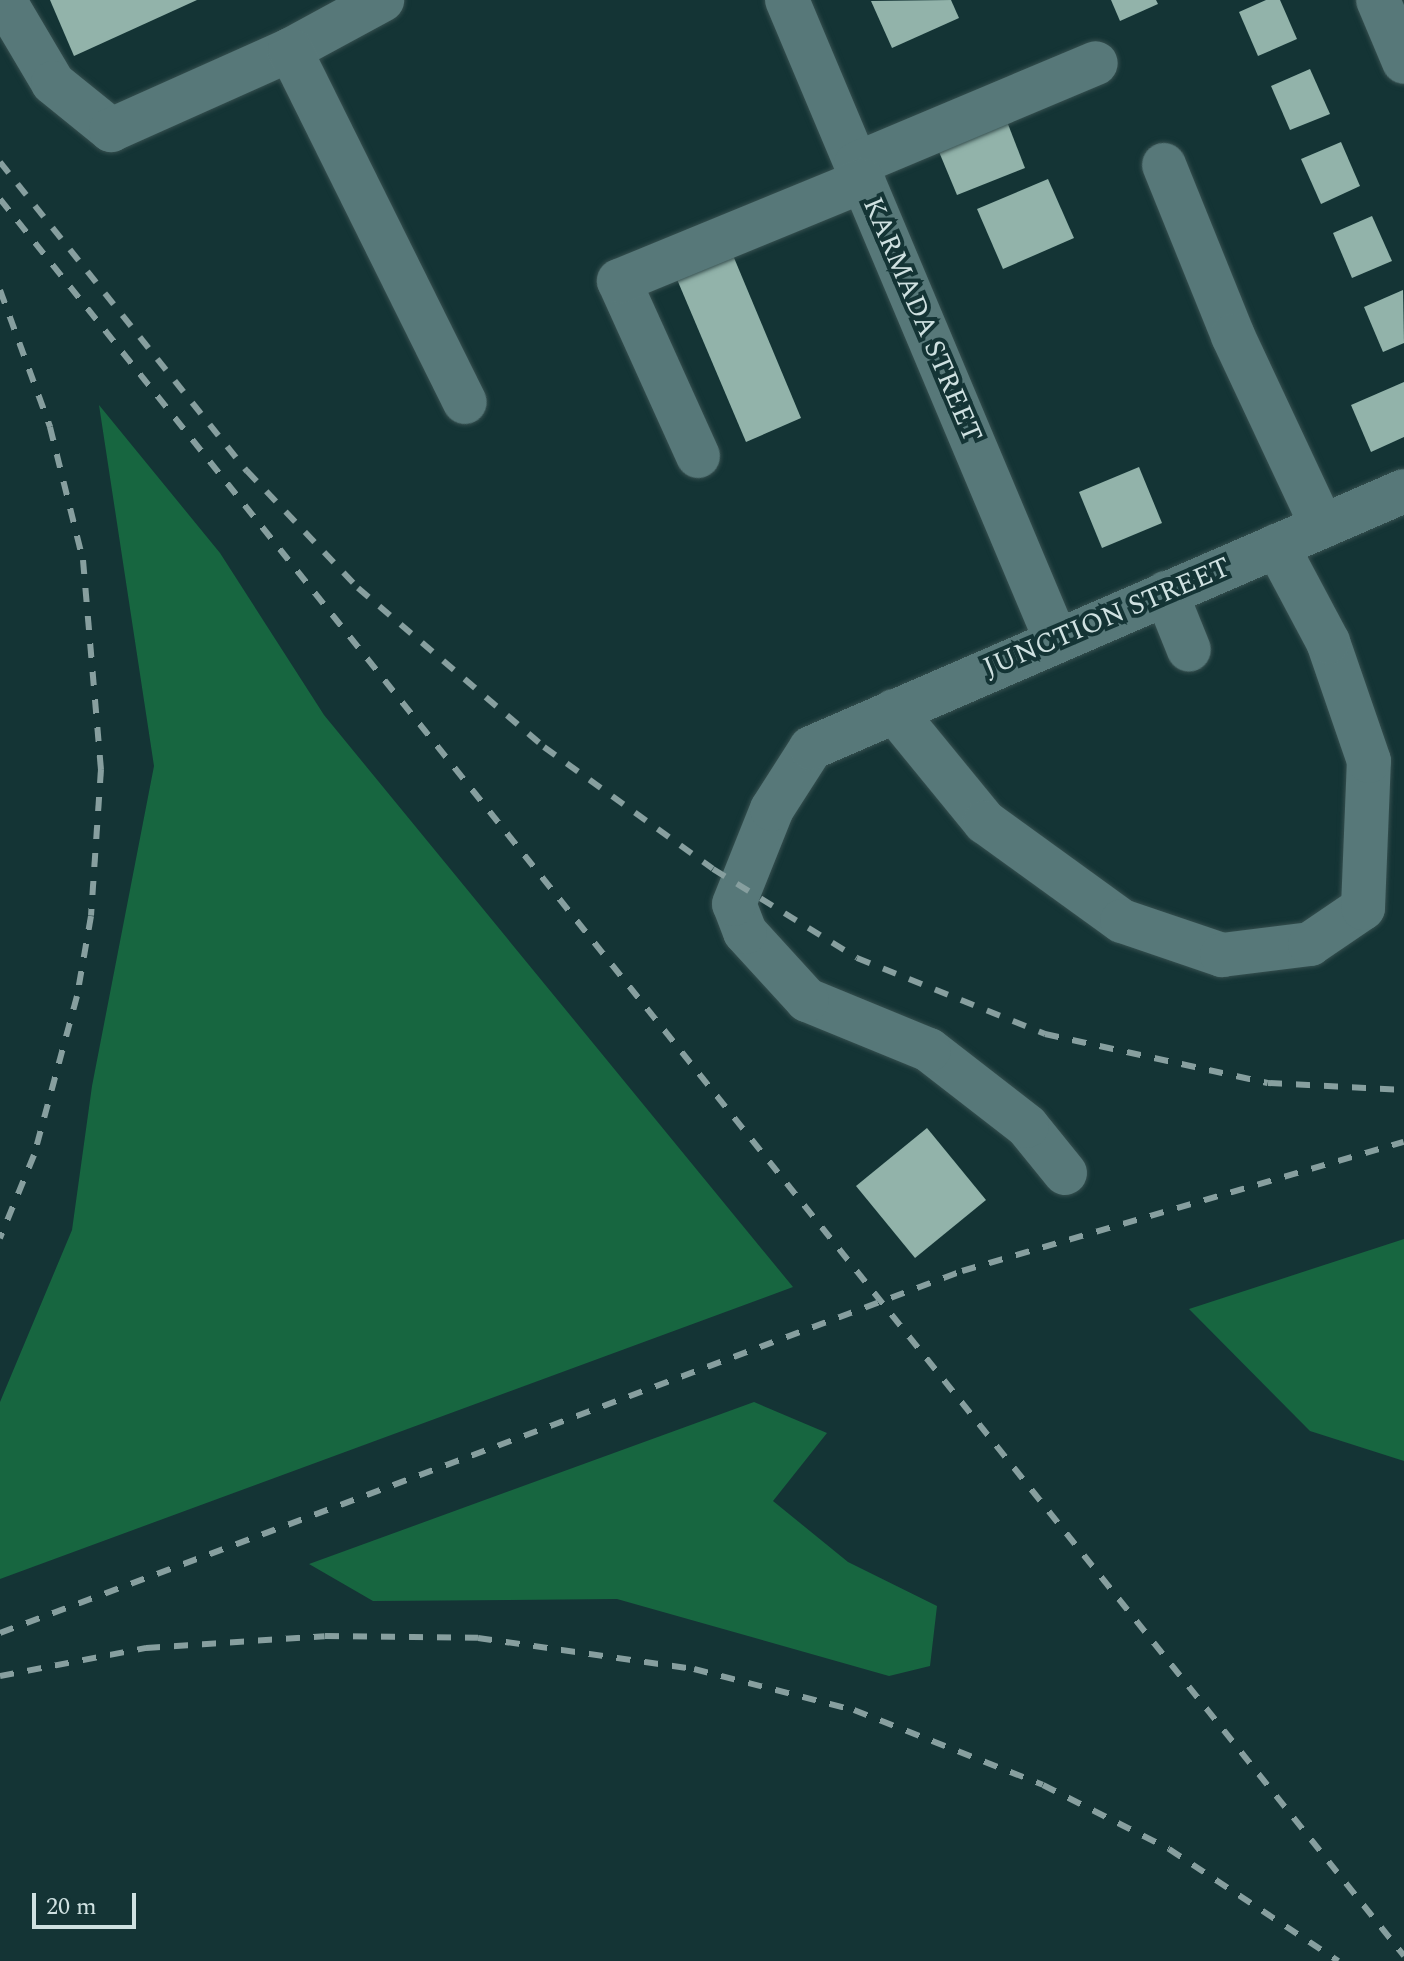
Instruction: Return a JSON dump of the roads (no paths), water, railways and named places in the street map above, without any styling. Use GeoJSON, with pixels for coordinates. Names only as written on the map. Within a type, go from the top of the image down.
{"type":"FeatureCollection","features":[{"type":"Feature","properties":{"kind":"street"},"geometry":{"type":"LineString","coordinates":[[4,0],[53,83],[111,130],[290,50],[382,0]]}},
{"type":"Feature","properties":{"kind":"street","name":"KARMADA STREET"},"geometry":{"type":"LineString","coordinates":[[787,0],[1056,640]]}},
{"type":"Feature","properties":{"kind":"street"},"geometry":{"type":"LineString","coordinates":[[1378,0],[1404,62]]}},
{"type":"Feature","properties":{"kind":"street"},"geometry":{"type":"LineString","coordinates":[[290,50],[465,402]]}},
{"type":"Feature","properties":{"kind":"street"},"geometry":{"type":"LineString","coordinates":[[698,456],[619,281],[1096,63]]}},
{"type":"Feature","properties":{"kind":"street"},"geometry":{"type":"LineString","coordinates":[[1164,165],[1233,336],[1322,526]]}},
{"type":"Feature","properties":{"kind":"street","name":"JUNCTION STREET"},"geometry":{"type":"LineString","coordinates":[[1065,1173],[1027,1126],[929,1050],[807,1000],[745,932],[734,904],[772,809],[811,748],[1404,491]]}},
{"type":"Feature","properties":{"kind":"street"},"geometry":{"type":"LineString","coordinates":[[894,711],[985,822],[1122,921],[1222,955],[1310,944],[1363,908],[1369,761],[1328,642],[1277,546]]}},
{"type":"Feature","properties":{"kind":"street"},"geometry":{"type":"LineString","coordinates":[[1166,593],[1189,650]]}},
{"type":"Feature","properties":{"kind":"railway"},"geometry":{"type":"LineString","coordinates":[[0,162],[247,471],[358,588],[544,747],[713,869],[857,958],[1045,1034],[1268,1083],[1404,1090]]}},
{"type":"Feature","properties":{"kind":"railway"},"geometry":{"type":"LineString","coordinates":[[0,199],[1404,1956]]}},
{"type":"Feature","properties":{"kind":"railway"},"geometry":{"type":"LineString","coordinates":[[0,290],[50,427],[83,560],[101,769],[91,916],[77,996],[34,1155],[0,1238]]}},
{"type":"Feature","properties":{"kind":"railway"},"geometry":{"type":"LineString","coordinates":[[0,1633],[962,1271],[1404,1142]]}},
{"type":"Feature","properties":{"kind":"railway"},"geometry":{"type":"LineString","coordinates":[[0,1676],[146,1648],[325,1636],[478,1638],[694,1669],[854,1710],[1043,1785],[1169,1849],[1338,1961]]}}]}
